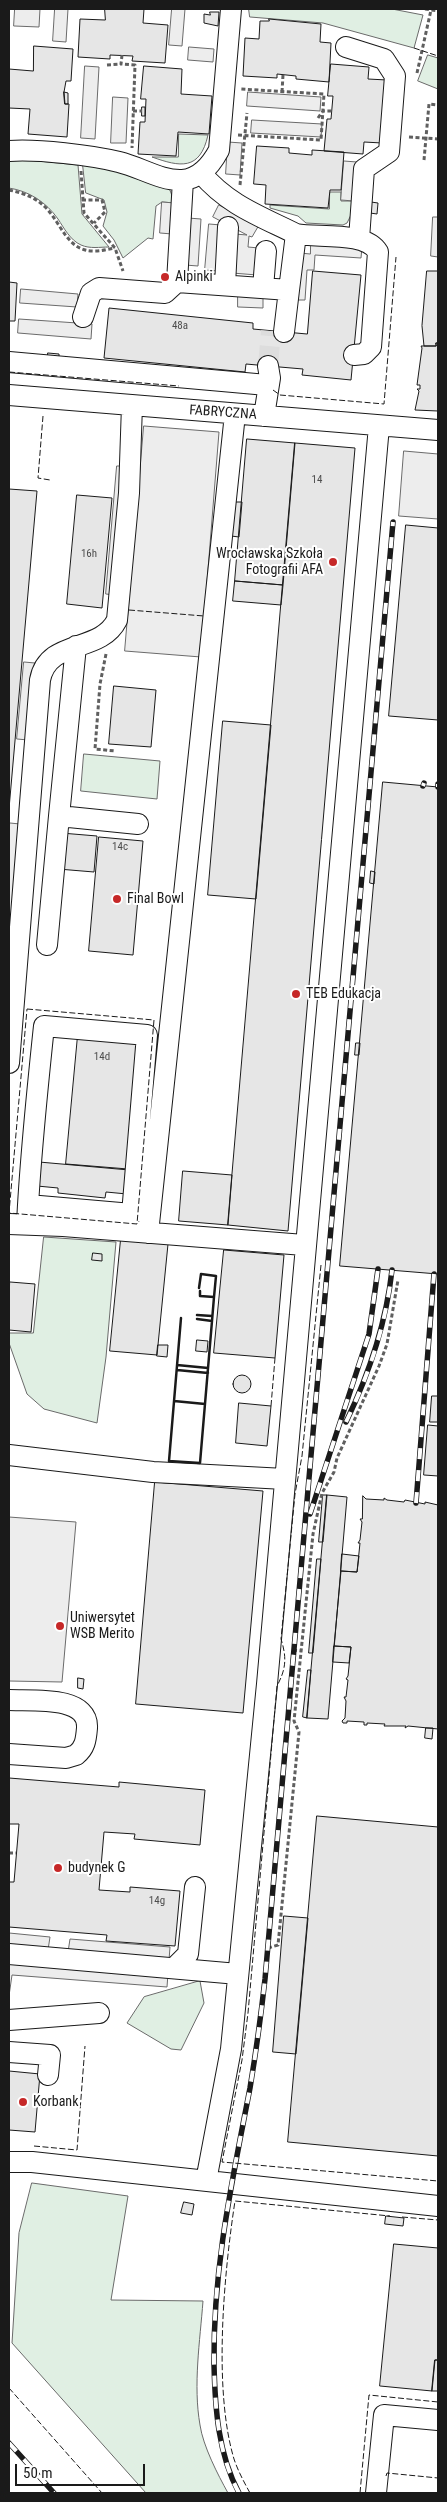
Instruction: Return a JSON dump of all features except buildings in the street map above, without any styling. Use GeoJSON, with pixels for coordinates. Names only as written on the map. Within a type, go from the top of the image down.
{"type":"FeatureCollection","features":[{"type":"Feature","properties":{"kind":"street"},"geometry":{"type":"LineString","coordinates":[[9,151],[103,158],[171,179],[192,176],[212,163],[219,150],[222,135],[231,9]]}},
{"type":"Feature","properties":{"kind":"street"},"geometry":{"type":"LineString","coordinates":[[346,47],[384,59],[395,76],[389,152],[364,169],[359,239]]}},
{"type":"Feature","properties":{"kind":"street"},"geometry":{"type":"LineString","coordinates":[[192,176],[229,200],[296,234],[369,241],[378,252],[371,347],[364,354],[354,355]]}},
{"type":"Feature","properties":{"kind":"street"},"geometry":{"type":"LineString","coordinates":[[83,316],[91,294],[99,288],[165,294],[177,282],[192,176]]}},
{"type":"Feature","properties":{"kind":"street"},"geometry":{"type":"LineString","coordinates":[[225,285],[228,227]]}},
{"type":"Feature","properties":{"kind":"street"},"geometry":{"type":"LineString","coordinates":[[278,332],[288,296],[296,234]]}},
{"type":"Feature","properties":{"kind":"street"},"geometry":{"type":"LineString","coordinates":[[263,288],[266,251]]}},
{"type":"Feature","properties":{"kind":"street"},"geometry":{"type":"LineString","coordinates":[[177,282],[263,288],[288,296]]}},
{"type":"Feature","properties":{"kind":"street"},"geometry":{"type":"LineString","coordinates":[[9,362],[271,374],[264,416]]}},
{"type":"Feature","properties":{"kind":"street","name":"FABRYCZNA"},"geometry":{"type":"LineString","coordinates":[[9,395],[438,430]]}},
{"type":"Feature","properties":{"kind":"street"},"geometry":{"type":"LineString","coordinates":[[9,1063],[40,680],[42,670],[47,661],[65,650],[104,636],[113,627],[118,612],[129,493],[132,405]]}},
{"type":"Feature","properties":{"kind":"street"},"geometry":{"type":"LineString","coordinates":[[148,1233],[235,414]]}},
{"type":"Feature","properties":{"kind":"street"},"geometry":{"type":"LineString","coordinates":[[206,2181],[231,2049],[285,1479],[304,1245],[379,426]]}},
{"type":"Feature","properties":{"kind":"street"},"geometry":{"type":"LineString","coordinates":[[47,945],[76,646]]}},
{"type":"Feature","properties":{"kind":"street"},"geometry":{"type":"LineString","coordinates":[[59,816],[138,824]]}},
{"type":"Feature","properties":{"kind":"street"},"geometry":{"type":"LineString","coordinates":[[44,1026],[147,1035],[132,1214],[21,1218],[44,1026]]}},
{"type":"Feature","properties":{"kind":"street"},"geometry":{"type":"LineString","coordinates":[[21,1218],[148,1233],[304,1245]]}},
{"type":"Feature","properties":{"kind":"street"},"geometry":{"type":"LineString","coordinates":[[9,1455],[153,1472],[285,1479]]}},
{"type":"Feature","properties":{"kind":"street"},"geometry":{"type":"LineString","coordinates":[[9,1700],[73,1706],[83,1713],[87,1721],[84,1747],[76,1755],[66,1758],[9,1754]]}},
{"type":"Feature","properties":{"kind":"street"},"geometry":{"type":"LineString","coordinates":[[174,1968],[188,1954],[195,1887]]}},
{"type":"Feature","properties":{"kind":"street"},"geometry":{"type":"LineString","coordinates":[[9,1954],[238,1974]]}},
{"type":"Feature","properties":{"kind":"street"},"geometry":{"type":"LineString","coordinates":[[9,2020],[99,2013]]}},
{"type":"Feature","properties":{"kind":"street"},"geometry":{"type":"LineString","coordinates":[[9,2052],[50,2055],[48,2075]]}},
{"type":"Feature","properties":{"kind":"street"},"geometry":{"type":"LineString","coordinates":[[9,2162],[32,2162],[438,2206]]}},
{"type":"Feature","properties":{"kind":"street"},"geometry":{"type":"LineString","coordinates":[[376,2493],[384,2415],[438,2420]]}},
{"type":"Feature","properties":{"kind":"path"},"geometry":{"type":"LineString","coordinates":[[425,9],[438,10]]}},
{"type":"Feature","properties":{"kind":"path"},"geometry":{"type":"LineString","coordinates":[[417,73],[431,10]]}},
{"type":"Feature","properties":{"kind":"path"},"geometry":{"type":"LineString","coordinates":[[121,64],[122,55]]}},
{"type":"Feature","properties":{"kind":"path"},"geometry":{"type":"LineString","coordinates":[[107,65],[136,65],[131,155]]}},
{"type":"Feature","properties":{"kind":"path"},"geometry":{"type":"LineString","coordinates":[[282,92],[283,75]]}},
{"type":"Feature","properties":{"kind":"path"},"geometry":{"type":"LineString","coordinates":[[222,135],[321,140],[324,111],[324,94],[224,88]]}},
{"type":"Feature","properties":{"kind":"path"},"geometry":{"type":"LineString","coordinates":[[424,160],[429,104],[438,105]]}},
{"type":"Feature","properties":{"kind":"path"},"geometry":{"type":"LineString","coordinates":[[133,110],[142,111]]}},
{"type":"Feature","properties":{"kind":"path"},"geometry":{"type":"LineString","coordinates":[[318,118],[324,111],[332,111]]}},
{"type":"Feature","properties":{"kind":"path"},"geometry":{"type":"LineString","coordinates":[[229,200],[242,183],[247,113]]}},
{"type":"Feature","properties":{"kind":"path"},"geometry":{"type":"LineString","coordinates":[[391,136],[438,139]]}},
{"type":"Feature","properties":{"kind":"path"},"geometry":{"type":"LineString","coordinates":[[80,156],[84,213],[115,248],[123,270],[123,290]]}},
{"type":"Feature","properties":{"kind":"path"},"geometry":{"type":"LineString","coordinates":[[9,190],[24,194],[40,203],[49,211],[66,238],[82,249],[95,251],[115,248]]}},
{"type":"Feature","properties":{"kind":"path"},"geometry":{"type":"LineString","coordinates":[[82,200],[96,198],[102,200],[105,212],[94,223]]}},
{"type":"Feature","properties":{"kind":"path"},"geometry":{"type":"LineString","coordinates":[[104,636],[106,656],[100,684],[95,749],[115,751]]}},
{"type":"Feature","properties":{"kind":"path"},"geometry":{"type":"LineString","coordinates":[[268,1948],[278,1945],[299,1732],[294,1720],[313,1534],[322,1493],[334,1472],[337,1458],[379,1366],[387,1344],[398,1280]]}},
{"type":"Feature","properties":{"kind":"path"},"geometry":{"type":"LineString","coordinates":[[293,1650],[301,1651]]}},
{"type":"Feature","properties":{"kind":"path"},"geometry":{"type":"LineString","coordinates":[[9,1853],[16,1853]]}},
{"type":"Feature","properties":{"kind":"green space"},"geometry":{"type":"Polygon","coordinates":[[[249,9],[392,9],[423,15],[414,48],[323,23],[250,17],[249,9]]]}},
{"type":"Feature","properties":{"kind":"green space"},"geometry":{"type":"Polygon","coordinates":[[[428,55],[438,58],[438,89],[418,81],[428,55]]]}},
{"type":"Feature","properties":{"kind":"green space"},"geometry":{"type":"Polygon","coordinates":[[[179,134],[208,135],[200,155],[188,163],[180,164],[152,157],[178,157],[179,134]]]}},
{"type":"Feature","properties":{"kind":"green space"},"geometry":{"type":"Polygon","coordinates":[[[9,158],[78,165],[82,214],[109,247],[95,248],[77,243],[53,213],[36,198],[9,188],[9,158]]]}},
{"type":"Feature","properties":{"kind":"green space"},"geometry":{"type":"Polygon","coordinates":[[[83,165],[105,167],[169,188],[175,203],[162,202],[156,206],[153,239],[148,238],[123,258],[114,240],[103,226],[107,212],[104,200],[86,193],[83,165]]]}},
{"type":"Feature","properties":{"kind":"green space"},"geometry":{"type":"Polygon","coordinates":[[[330,192],[341,192],[341,201],[352,201],[351,215],[347,223],[343,225],[306,223],[298,216],[270,208],[270,205],[329,209],[330,192]]]}},
{"type":"Feature","properties":{"kind":"green space"},"geometry":{"type":"Polygon","coordinates":[[[84,754],[160,761],[157,799],[81,791],[84,754]]]}},
{"type":"Feature","properties":{"kind":"green space"},"geometry":{"type":"Polygon","coordinates":[[[44,1237],[116,1242],[106,1357],[97,1423],[44,1409],[27,1394],[9,1343],[9,1333],[33,1333],[44,1237]]]}},
{"type":"Feature","properties":{"kind":"green space"},"geometry":{"type":"Polygon","coordinates":[[[200,1981],[204,2003],[181,2050],[171,2049],[127,2023],[144,1997],[200,1981]]]}},
{"type":"Feature","properties":{"kind":"green space"},"geometry":{"type":"Polygon","coordinates":[[[32,2183],[128,2196],[111,2300],[203,2301],[198,2363],[198,2410],[204,2442],[228,2493],[146,2493],[12,2343],[19,2233],[32,2183]]]}},
{"type":"Feature","properties":{"kind":"shaded area"},"geometry":{"type":"Polygon","coordinates":[[[15,9],[40,9],[39,27],[14,26],[15,9]]]}},
{"type":"Feature","properties":{"kind":"shaded area"},"geometry":{"type":"Polygon","coordinates":[[[55,9],[68,9],[66,42],[53,41],[55,9]]]}},
{"type":"Feature","properties":{"kind":"shaded area"},"geometry":{"type":"Polygon","coordinates":[[[172,9],[185,9],[182,46],[169,45],[172,9]]]}},
{"type":"Feature","properties":{"kind":"shaded area"},"geometry":{"type":"Polygon","coordinates":[[[189,47],[214,49],[213,62],[188,60],[189,47]]]}},
{"type":"Feature","properties":{"kind":"shaded area"},"geometry":{"type":"Polygon","coordinates":[[[85,66],[99,67],[95,139],[81,138],[85,66]]]}},
{"type":"Feature","properties":{"kind":"shaded area"},"geometry":{"type":"Polygon","coordinates":[[[248,92],[321,97],[320,111],[247,106],[248,92]]]}},
{"type":"Feature","properties":{"kind":"shaded area"},"geometry":{"type":"Polygon","coordinates":[[[113,97],[128,98],[126,143],[111,143],[113,97]]]}},
{"type":"Feature","properties":{"kind":"shaded area"},"geometry":{"type":"Polygon","coordinates":[[[252,120],[322,124],[321,137],[251,133],[252,120]]]}},
{"type":"Feature","properties":{"kind":"shaded area"},"geometry":{"type":"Polygon","coordinates":[[[228,142],[242,143],[240,175],[226,174],[228,142]]]}},
{"type":"Feature","properties":{"kind":"shaded area"},"geometry":{"type":"Polygon","coordinates":[[[344,161],[357,162],[354,201],[341,200],[344,161]]]}},
{"type":"Feature","properties":{"kind":"shaded area"},"geometry":{"type":"Polygon","coordinates":[[[162,202],[175,203],[172,234],[160,233],[162,202]]]}},
{"type":"Feature","properties":{"kind":"shaded area"},"geometry":{"type":"Polygon","coordinates":[[[219,205],[259,225],[252,237],[249,236],[248,247],[259,248],[257,275],[232,273],[235,234],[247,235],[213,217],[219,205]]]}},
{"type":"Feature","properties":{"kind":"shaded area"},"geometry":{"type":"Polygon","coordinates":[[[433,217],[438,217],[438,257],[431,256],[433,217]]]}},
{"type":"Feature","properties":{"kind":"shaded area"},"geometry":{"type":"Polygon","coordinates":[[[188,218],[201,219],[198,266],[185,265],[188,218]]]}},
{"type":"Feature","properties":{"kind":"shaded area"},"geometry":{"type":"Polygon","coordinates":[[[209,224],[221,225],[218,271],[205,270],[209,224]]]}},
{"type":"Feature","properties":{"kind":"shaded area"},"geometry":{"type":"Polygon","coordinates":[[[311,244],[362,247],[361,258],[315,255],[314,270],[307,270],[305,300],[296,300],[300,253],[310,254],[311,244]]]}},
{"type":"Feature","properties":{"kind":"shaded area"},"geometry":{"type":"Polygon","coordinates":[[[21,289],[78,294],[77,307],[20,303],[21,289]]]}},
{"type":"Feature","properties":{"kind":"shaded area"},"geometry":{"type":"Polygon","coordinates":[[[238,295],[263,296],[263,308],[238,307],[238,295]]]}},
{"type":"Feature","properties":{"kind":"shaded area"},"geometry":{"type":"Polygon","coordinates":[[[19,319],[92,324],[91,339],[18,333],[19,319]]]}},
{"type":"Feature","properties":{"kind":"shaded area"},"geometry":{"type":"Polygon","coordinates":[[[144,426],[219,432],[201,657],[125,651],[144,426]]]}},
{"type":"Feature","properties":{"kind":"shaded area"},"geometry":{"type":"Polygon","coordinates":[[[404,451],[438,454],[438,519],[399,516],[404,451]]]}},
{"type":"Feature","properties":{"kind":"shaded area"},"geometry":{"type":"Polygon","coordinates":[[[117,466],[123,466],[114,595],[106,594],[117,466]]]}},
{"type":"Feature","properties":{"kind":"shaded area"},"geometry":{"type":"Polygon","coordinates":[[[24,662],[35,663],[28,740],[17,739],[24,662]]]}},
{"type":"Feature","properties":{"kind":"shaded area"},"geometry":{"type":"Polygon","coordinates":[[[10,823],[20,824],[9,961],[9,839],[10,823]]]}},
{"type":"Feature","properties":{"kind":"shaded area"},"geometry":{"type":"Polygon","coordinates":[[[9,1517],[76,1522],[62,1682],[9,1681],[9,1517]]]}},
{"type":"Feature","properties":{"kind":"shaded area"},"geometry":{"type":"Polygon","coordinates":[[[9,1933],[50,1937],[48,1950],[68,1952],[70,1939],[170,1947],[167,1987],[12,1975],[9,1996],[9,1933]]]}},
{"type":"Feature","properties":{"kind":"tunnel"},"geometry":{"type":"LineString","coordinates":[[268,366],[271,331]]}},
{"type":"Feature","properties":{"kind":"railway"},"geometry":{"type":"LineString","coordinates":[[239,2493],[226,2463],[215,2397],[214,2364],[217,2293],[225,2225],[250,2088],[265,1979],[393,522]]}},
{"type":"Feature","properties":{"kind":"railway"},"geometry":{"type":"LineString","coordinates":[[310,1514],[369,1334],[378,1269]]}},
{"type":"Feature","properties":{"kind":"railway"},"geometry":{"type":"LineString","coordinates":[[346,1422],[376,1348],[386,1310],[392,1270]]}},
{"type":"Feature","properties":{"kind":"railway"},"geometry":{"type":"LineString","coordinates":[[416,1503],[434,1274]]}},
{"type":"Feature","properties":{"kind":"railway"},"geometry":{"type":"LineString","coordinates":[[9,2443],[54,2493]]}},
{"type":"Feature","properties":{"kind":"fence"},"geometry":{"type":"LineString","coordinates":[[414,48],[438,56]]}},
{"type":"Feature","properties":{"kind":"fence"},"geometry":{"type":"LineString","coordinates":[[273,390],[280,395],[384,404],[396,257]]}},
{"type":"Feature","properties":{"kind":"fence"},"geometry":{"type":"LineString","coordinates":[[9,372],[179,386]]}},
{"type":"Feature","properties":{"kind":"fence"},"geometry":{"type":"LineString","coordinates":[[43,416],[38,478],[50,480]]}},
{"type":"Feature","properties":{"kind":"fence"},"geometry":{"type":"LineString","coordinates":[[129,610],[204,616]]}},
{"type":"Feature","properties":{"kind":"fence"},"geometry":{"type":"LineString","coordinates":[[27,1009],[154,1020],[137,1224],[9,1213],[27,1009]]}},
{"type":"Feature","properties":{"kind":"fence"},"geometry":{"type":"LineString","coordinates":[[321,1265],[302,1456],[295,1494],[281,1639],[285,1663],[277,1686],[248,2013],[242,2060],[222,2162],[438,2181]]}},
{"type":"Feature","properties":{"kind":"fence"},"geometry":{"type":"LineString","coordinates":[[271,1406],[275,1358]]}},
{"type":"Feature","properties":{"kind":"fence"},"geometry":{"type":"LineString","coordinates":[[34,2146],[77,2150],[85,2046]]}},
{"type":"Feature","properties":{"kind":"fence"},"geometry":{"type":"LineString","coordinates":[[250,2493],[234,2459],[228,2431],[222,2366],[224,2296],[235,2201],[390,2216]]}},
{"type":"Feature","properties":{"kind":"fence"},"geometry":{"type":"LineString","coordinates":[[402,2217],[438,2220]]}},
{"type":"Feature","properties":{"kind":"fence"},"geometry":{"type":"LineString","coordinates":[[9,2388],[102,2493]]}},
{"type":"Feature","properties":{"kind":"fence"},"geometry":{"type":"LineString","coordinates":[[360,2493],[369,2395],[438,2402]]}},
{"type":"Feature","properties":{"kind":"fence"},"geometry":{"type":"LineString","coordinates":[[386,2476],[387,2473],[438,2478]]}},
{"type":"Feature","properties":{"kind":"wall"},"geometry":{"type":"LineString","coordinates":[[199,1288],[201,1274],[216,1276],[214,1297],[200,1296],[200,1291]]}},
{"type":"Feature","properties":{"kind":"wall"},"geometry":{"type":"LineString","coordinates":[[197,1319],[212,1321],[214,1297]]}},
{"type":"Feature","properties":{"kind":"wall"},"geometry":{"type":"LineString","coordinates":[[197,1315],[212,1316]]}},
{"type":"Feature","properties":{"kind":"wall"},"geometry":{"type":"LineString","coordinates":[[181,1318],[169,1461],[200,1463],[212,1321]]}},
{"type":"Feature","properties":{"kind":"wall"},"geometry":{"type":"LineString","coordinates":[[177,1365],[208,1368]]}},
{"type":"Feature","properties":{"kind":"wall"},"geometry":{"type":"LineString","coordinates":[[177,1370],[208,1373]]}},
{"type":"Feature","properties":{"kind":"wall"},"geometry":{"type":"LineString","coordinates":[[174,1401],[205,1404]]}},
{"type":"Feature","properties":{"kind":"place","name":"Alpinki"},"geometry":{"type":"Point","coordinates":[165,277]}},
{"type":"Feature","properties":{"kind":"place","name":"Wrocławska Szkoła Fotografii AFA"},"geometry":{"type":"Point","coordinates":[333,562]}},
{"type":"Feature","properties":{"kind":"place","name":"Final Bowl"},"geometry":{"type":"Point","coordinates":[117,899]}},
{"type":"Feature","properties":{"kind":"place","name":"TEB Edukacja"},"geometry":{"type":"Point","coordinates":[296,994]}},
{"type":"Feature","properties":{"kind":"place","name":"Uniwersytet WSB Merito"},"geometry":{"type":"Point","coordinates":[60,1626]}},
{"type":"Feature","properties":{"kind":"place","name":"budynek G"},"geometry":{"type":"Point","coordinates":[58,1868]}},
{"type":"Feature","properties":{"kind":"place","name":"Korbank"},"geometry":{"type":"Point","coordinates":[23,2102]}}]}
